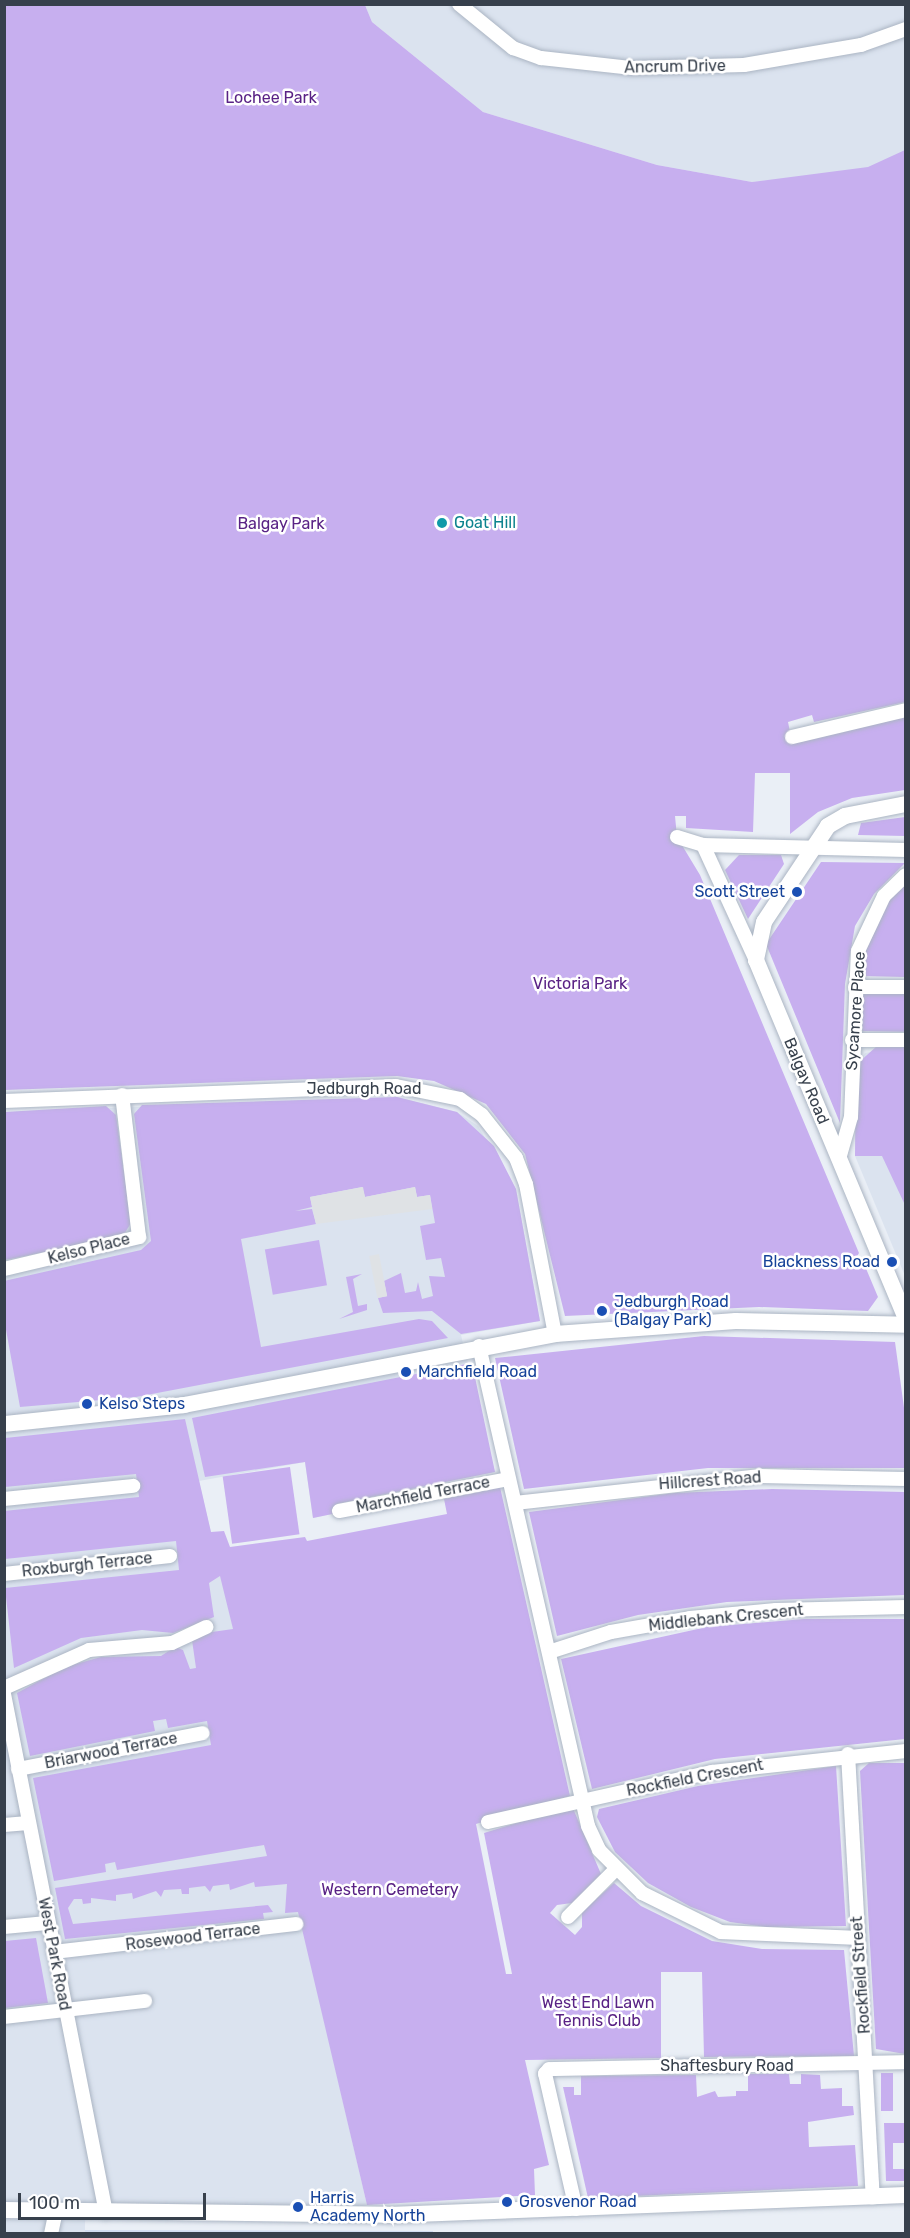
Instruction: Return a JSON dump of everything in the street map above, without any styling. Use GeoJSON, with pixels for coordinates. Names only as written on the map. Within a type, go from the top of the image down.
{"type":"FeatureCollection","features":[{"type":"Feature","properties":{"kind":"street","name":"Ancrum Drive"},"geometry":{"type":"LineString","coordinates":[[459,4],[513,48],[541,58],[632,68],[744,65],[861,45],[906,29]]}},
{"type":"Feature","properties":{"kind":"street"},"geometry":{"type":"LineString","coordinates":[[792,737],[906,710]]}},
{"type":"Feature","properties":{"kind":"street"},"geometry":{"type":"LineString","coordinates":[[756,960],[764,922],[828,826],[845,816],[906,804]]}},
{"type":"Feature","properties":{"kind":"street"},"geometry":{"type":"LineString","coordinates":[[677,837],[703,845],[906,850]]}},
{"type":"Feature","properties":{"kind":"street","name":"Balgay Road"},"geometry":{"type":"LineString","coordinates":[[703,845],[756,960],[906,1319]]}},
{"type":"Feature","properties":{"kind":"street","name":"Sycamore Place"},"geometry":{"type":"LineString","coordinates":[[839,1160],[851,1117],[855,987],[866,926],[906,875]]}},
{"type":"Feature","properties":{"kind":"street"},"geometry":{"type":"LineString","coordinates":[[855,987],[906,987]]}},
{"type":"Feature","properties":{"kind":"street"},"geometry":{"type":"LineString","coordinates":[[852,1040],[906,1040]]}},
{"type":"Feature","properties":{"kind":"street","name":"Jedburgh Road"},"geometry":{"type":"LineString","coordinates":[[4,1101],[396,1086],[460,1099],[482,1116],[516,1158],[526,1184],[555,1334]]}},
{"type":"Feature","properties":{"kind":"street","name":"Kelso Place"},"geometry":{"type":"LineString","coordinates":[[4,1269],[139,1237],[122,1095]]}},
{"type":"Feature","properties":{"kind":"street"},"geometry":{"type":"LineString","coordinates":[[4,1424],[133,1413],[478,1346],[555,1334],[736,1321],[906,1325]]}},
{"type":"Feature","properties":{"kind":"street"},"geometry":{"type":"LineString","coordinates":[[478,1346],[582,1801],[599,1850],[615,1870],[676,1914],[721,1932],[858,1938]]}},
{"type":"Feature","properties":{"kind":"street","name":"Hillcrest Road"},"geometry":{"type":"LineString","coordinates":[[515,1503],[760,1476],[906,1479]]}},
{"type":"Feature","properties":{"kind":"street","name":"Marchfield Terrace"},"geometry":{"type":"LineString","coordinates":[[339,1511],[508,1479]]}},
{"type":"Feature","properties":{"kind":"street"},"geometry":{"type":"LineString","coordinates":[[4,1499],[133,1485]]}},
{"type":"Feature","properties":{"kind":"street","name":"Roxburgh Terrace"},"geometry":{"type":"LineString","coordinates":[[4,1574],[170,1556]]}},
{"type":"Feature","properties":{"kind":"street","name":"Middlebank Crescent"},"geometry":{"type":"LineString","coordinates":[[549,1652],[611,1632],[690,1618],[776,1610],[906,1607]]}},
{"type":"Feature","properties":{"kind":"street"},"geometry":{"type":"LineString","coordinates":[[4,1688],[89,1650],[172,1643],[206,1627]]}},
{"type":"Feature","properties":{"kind":"street","name":"West Park Road"},"geometry":{"type":"LineString","coordinates":[[4,1694],[106,2212]]}},
{"type":"Feature","properties":{"kind":"street","name":"Briarwood Terrace"},"geometry":{"type":"LineString","coordinates":[[18,1769],[203,1733]]}},
{"type":"Feature","properties":{"kind":"street","name":"Rockfield Crescent"},"geometry":{"type":"LineString","coordinates":[[488,1822],[712,1772],[848,1754],[906,1751]]}},
{"type":"Feature","properties":{"kind":"street","name":"Rockfield Street"},"geometry":{"type":"LineString","coordinates":[[848,1754],[873,2197]]}},
{"type":"Feature","properties":{"kind":"street"},"geometry":{"type":"LineString","coordinates":[[4,1825],[28,1823]]}},
{"type":"Feature","properties":{"kind":"street"},"geometry":{"type":"LineString","coordinates":[[568,1917],[615,1870]]}},
{"type":"Feature","properties":{"kind":"street"},"geometry":{"type":"LineString","coordinates":[[4,1927],[48,1923]]}},
{"type":"Feature","properties":{"kind":"street","name":"Rosewood Terrace"},"geometry":{"type":"LineString","coordinates":[[54,1952],[297,1924]]}},
{"type":"Feature","properties":{"kind":"street"},"geometry":{"type":"LineString","coordinates":[[4,2017],[145,2001]]}},
{"type":"Feature","properties":{"kind":"street","name":"Shaftesbury Road"},"geometry":{"type":"LineString","coordinates":[[584,2209],[549,2069],[906,2062]]}},
{"type":"Feature","properties":{"kind":"street"},"geometry":{"type":"LineString","coordinates":[[4,2210],[195,2216],[584,2209],[906,2195]]}},
{"type":"Feature","properties":{"kind":"street"},"geometry":{"type":"LineString","coordinates":[[51,2234],[58,2211]]}},
{"type":"Feature","properties":{"kind":"shaded area"},"geometry":{"type":"Polygon","coordinates":[[[365,5],[905,5],[905,248],[819,176],[752,182],[657,165],[483,112],[372,22],[365,5]]]}},
{"type":"Feature","properties":{"kind":"shaded area"},"geometry":{"type":"Polygon","coordinates":[[[905,1046],[905,1276],[855,1156],[856,1065],[865,1053],[905,1046]]]}},
{"type":"Feature","properties":{"kind":"shaded area"},"geometry":{"type":"Polygon","coordinates":[[[397,1097],[457,1112],[478,1126],[516,1189],[540,1321],[461,1335],[495,1472],[336,1504],[337,1513],[313,1518],[305,1462],[199,1481],[367,2205],[321,2215],[85,2213],[85,2233],[5,2234],[5,1112],[397,1097]]]}},
{"type":"Feature","properties":{"kind":"shaded area"},"geometry":{"type":"Polygon","coordinates":[[[363,1187],[365,1197],[415,1187],[417,1197],[430,1195],[432,1209],[316,1224],[310,1197],[363,1187]]]}},
{"type":"Feature","properties":{"kind":"shaded area"},"geometry":{"type":"Polygon","coordinates":[[[379,1254],[387,1296],[377,1298],[369,1256],[379,1254]]]}},
{"type":"Feature","properties":{"kind":"shaded area"},"geometry":{"type":"Polygon","coordinates":[[[85,2230],[433,2231],[433,2233],[85,2234],[85,2230]]]}},
{"type":"Feature","properties":{"kind":"green space"},"geometry":{"type":"Polygon","coordinates":[[[5,5],[365,5],[372,22],[483,112],[657,165],[752,182],[868,167],[905,150],[905,702],[814,722],[812,715],[788,722],[792,742],[905,715],[905,790],[852,798],[818,812],[790,834],[790,773],[755,773],[753,832],[686,828],[686,816],[675,816],[677,837],[700,875],[859,1253],[856,1258],[862,1259],[878,1297],[868,1311],[759,1307],[565,1316],[525,1154],[486,1104],[434,1081],[397,1076],[5,1090],[5,5]]]}},
{"type":"Feature","properties":{"kind":"green space"},"geometry":{"type":"Polygon","coordinates":[[[905,817],[905,836],[858,835],[861,823],[905,817]]]}},
{"type":"Feature","properties":{"kind":"green space"},"geometry":{"type":"Polygon","coordinates":[[[739,855],[781,855],[784,864],[748,919],[725,870],[739,855]]]}},
{"type":"Feature","properties":{"kind":"green space"},"geometry":{"type":"Polygon","coordinates":[[[821,862],[905,863],[874,894],[855,926],[845,984],[840,1123],[766,944],[821,862]]]}},
{"type":"Feature","properties":{"kind":"green space"},"geometry":{"type":"Polygon","coordinates":[[[905,884],[905,977],[861,976],[863,949],[889,899],[905,884]]]}},
{"type":"Feature","properties":{"kind":"green space"},"geometry":{"type":"Polygon","coordinates":[[[863,991],[905,992],[904,1032],[862,1031],[863,991]]]}},
{"type":"Feature","properties":{"kind":"green space"},"geometry":{"type":"Polygon","coordinates":[[[878,1045],[905,1046],[905,1205],[882,1156],[855,1156],[856,1065],[878,1045]]]}},
{"type":"Feature","properties":{"kind":"green space"},"geometry":{"type":"Polygon","coordinates":[[[397,1097],[457,1112],[494,1146],[516,1189],[540,1321],[461,1334],[432,1311],[383,1313],[378,1298],[387,1296],[384,1281],[401,1273],[405,1293],[416,1291],[418,1282],[422,1299],[433,1296],[429,1276],[445,1277],[441,1258],[426,1260],[420,1226],[435,1223],[430,1195],[417,1197],[415,1187],[365,1197],[362,1187],[310,1197],[312,1207],[295,1211],[312,1209],[316,1224],[241,1239],[261,1347],[419,1319],[432,1321],[448,1338],[136,1397],[20,1407],[5,1324],[4,1281],[141,1250],[151,1241],[134,1114],[142,1105],[397,1097]]]}},
{"type":"Feature","properties":{"kind":"green space"},"geometry":{"type":"Polygon","coordinates":[[[106,1106],[116,1115],[131,1223],[123,1236],[5,1260],[5,1112],[106,1106]]]}},
{"type":"Feature","properties":{"kind":"green space"},"geometry":{"type":"Polygon","coordinates":[[[319,1240],[327,1285],[273,1295],[265,1250],[319,1240]]]}},
{"type":"Feature","properties":{"kind":"green space"},"geometry":{"type":"Polygon","coordinates":[[[362,1274],[353,1279],[358,1306],[367,1304],[367,1310],[339,1319],[353,1312],[346,1277],[362,1274]]]}},
{"type":"Feature","properties":{"kind":"green space"},"geometry":{"type":"Polygon","coordinates":[[[704,1336],[895,1342],[905,1415],[905,1468],[708,1468],[524,1489],[495,1358],[704,1336]]]}},
{"type":"Feature","properties":{"kind":"green space"},"geometry":{"type":"Polygon","coordinates":[[[472,1363],[495,1472],[336,1504],[337,1513],[313,1518],[305,1462],[205,1477],[192,1418],[472,1363]]]}},
{"type":"Feature","properties":{"kind":"green space"},"geometry":{"type":"Polygon","coordinates":[[[185,1419],[211,1532],[224,1531],[230,1547],[305,1537],[307,1541],[447,1514],[444,1499],[500,1487],[570,1796],[476,1824],[506,1974],[512,1974],[484,1833],[572,1806],[601,1874],[572,1903],[557,1905],[550,1913],[575,1935],[582,1927],[582,1912],[614,1883],[641,1906],[712,1941],[762,1949],[844,1950],[854,2056],[704,2057],[702,1972],[661,1972],[661,2058],[525,2060],[549,2165],[534,2169],[535,2195],[367,2205],[298,1912],[285,1913],[287,1884],[255,1887],[254,1882],[230,1890],[229,1884],[213,1886],[210,1892],[205,1886],[189,1888],[189,1894],[182,1894],[181,1889],[164,1890],[161,1897],[156,1891],[133,1899],[132,1893],[116,1895],[116,1901],[91,1898],[91,1903],[83,1904],[82,1899],[74,1899],[68,1908],[73,1924],[268,1905],[273,1912],[263,1913],[264,1919],[65,1939],[55,1888],[267,1856],[264,1845],[117,1870],[115,1862],[105,1864],[106,1872],[54,1881],[33,1778],[211,1745],[207,1721],[168,1728],[166,1719],[153,1721],[155,1731],[30,1756],[17,1693],[65,1667],[101,1657],[161,1656],[175,1647],[183,1650],[190,1669],[196,1668],[192,1640],[198,1634],[233,1629],[220,1576],[209,1583],[214,1617],[173,1633],[142,1630],[81,1638],[14,1668],[5,1588],[179,1570],[176,1541],[5,1559],[4,1511],[139,1497],[136,1474],[5,1487],[5,1438],[185,1419]]]}},
{"type":"Feature","properties":{"kind":"green space"},"geometry":{"type":"Polygon","coordinates":[[[290,1467],[299,1534],[232,1544],[223,1476],[290,1467]]]}},
{"type":"Feature","properties":{"kind":"green space"},"geometry":{"type":"Polygon","coordinates":[[[772,1489],[905,1492],[905,1595],[727,1602],[638,1615],[557,1636],[529,1512],[674,1493],[772,1489]]]}},
{"type":"Feature","properties":{"kind":"green space"},"geometry":{"type":"Polygon","coordinates":[[[804,1619],[905,1619],[905,1739],[715,1759],[592,1789],[561,1659],[707,1627],[804,1619]]]}},
{"type":"Feature","properties":{"kind":"green space"},"geometry":{"type":"Polygon","coordinates":[[[869,1763],[905,1763],[905,2054],[876,2049],[860,1771],[869,1763]]]}},
{"type":"Feature","properties":{"kind":"green space"},"geometry":{"type":"Polygon","coordinates":[[[836,1766],[846,1926],[766,1927],[730,1922],[691,1907],[648,1883],[615,1852],[597,1817],[599,1809],[698,1786],[836,1766]]]}},
{"type":"Feature","properties":{"kind":"green space"},"geometry":{"type":"Polygon","coordinates":[[[36,1938],[48,2003],[5,2008],[5,1941],[36,1938]]]}},
{"type":"Feature","properties":{"kind":"green space"},"geometry":{"type":"Polygon","coordinates":[[[881,2073],[893,2073],[893,2111],[881,2111],[881,2073]]]}},
{"type":"Feature","properties":{"kind":"green space"},"geometry":{"type":"Polygon","coordinates":[[[748,2074],[789,2074],[790,2084],[801,2084],[801,2074],[820,2075],[821,2089],[842,2088],[842,2106],[853,2106],[854,2115],[808,2122],[809,2147],[855,2145],[858,2186],[588,2198],[563,2087],[574,2087],[574,2095],[581,2095],[581,2076],[696,2075],[697,2097],[715,2091],[718,2097],[736,2096],[736,2091],[748,2091],[748,2074]]]}},
{"type":"Feature","properties":{"kind":"green space"},"geometry":{"type":"Polygon","coordinates":[[[884,2123],[905,2123],[905,2143],[893,2143],[893,2169],[905,2169],[905,2181],[886,2181],[884,2123]]]}},
{"type":"Feature","properties":{"kind":"place","name":"Goat Hill"},"geometry":{"type":"Point","coordinates":[442,523]}},
{"type":"Feature","properties":{"kind":"place","name":"Scott Street"},"geometry":{"type":"Point","coordinates":[797,892]}},
{"type":"Feature","properties":{"kind":"place","name":"Blackness Road"},"geometry":{"type":"Point","coordinates":[892,1262]}},
{"type":"Feature","properties":{"kind":"place","name":"Jedburgh Road (Balgay Park)"},"geometry":{"type":"Point","coordinates":[602,1311]}},
{"type":"Feature","properties":{"kind":"place","name":"Marchfield Road"},"geometry":{"type":"Point","coordinates":[406,1372]}},
{"type":"Feature","properties":{"kind":"place","name":"Kelso Steps"},"geometry":{"type":"Point","coordinates":[87,1404]}},
{"type":"Feature","properties":{"kind":"place","name":"Grosvenor Road"},"geometry":{"type":"Point","coordinates":[507,2202]}},
{"type":"Feature","properties":{"kind":"place","name":"Harris Academy North"},"geometry":{"type":"Point","coordinates":[298,2207]}},
{"type":"Feature","properties":{"kind":"park label","name":"Lochee Park"},"geometry":{"type":"Point","coordinates":[271,98]}},
{"type":"Feature","properties":{"kind":"park label","name":"Balgay Park"},"geometry":{"type":"Point","coordinates":[281,524]}},
{"type":"Feature","properties":{"kind":"park label","name":"Victoria Park"},"geometry":{"type":"Point","coordinates":[580,984]}},
{"type":"Feature","properties":{"kind":"park label","name":"Western Cemetery"},"geometry":{"type":"Point","coordinates":[390,1890]}},
{"type":"Feature","properties":{"kind":"park label","name":"West End Lawn Tennis Club"},"geometry":{"type":"Point","coordinates":[598,2012]}}]}
